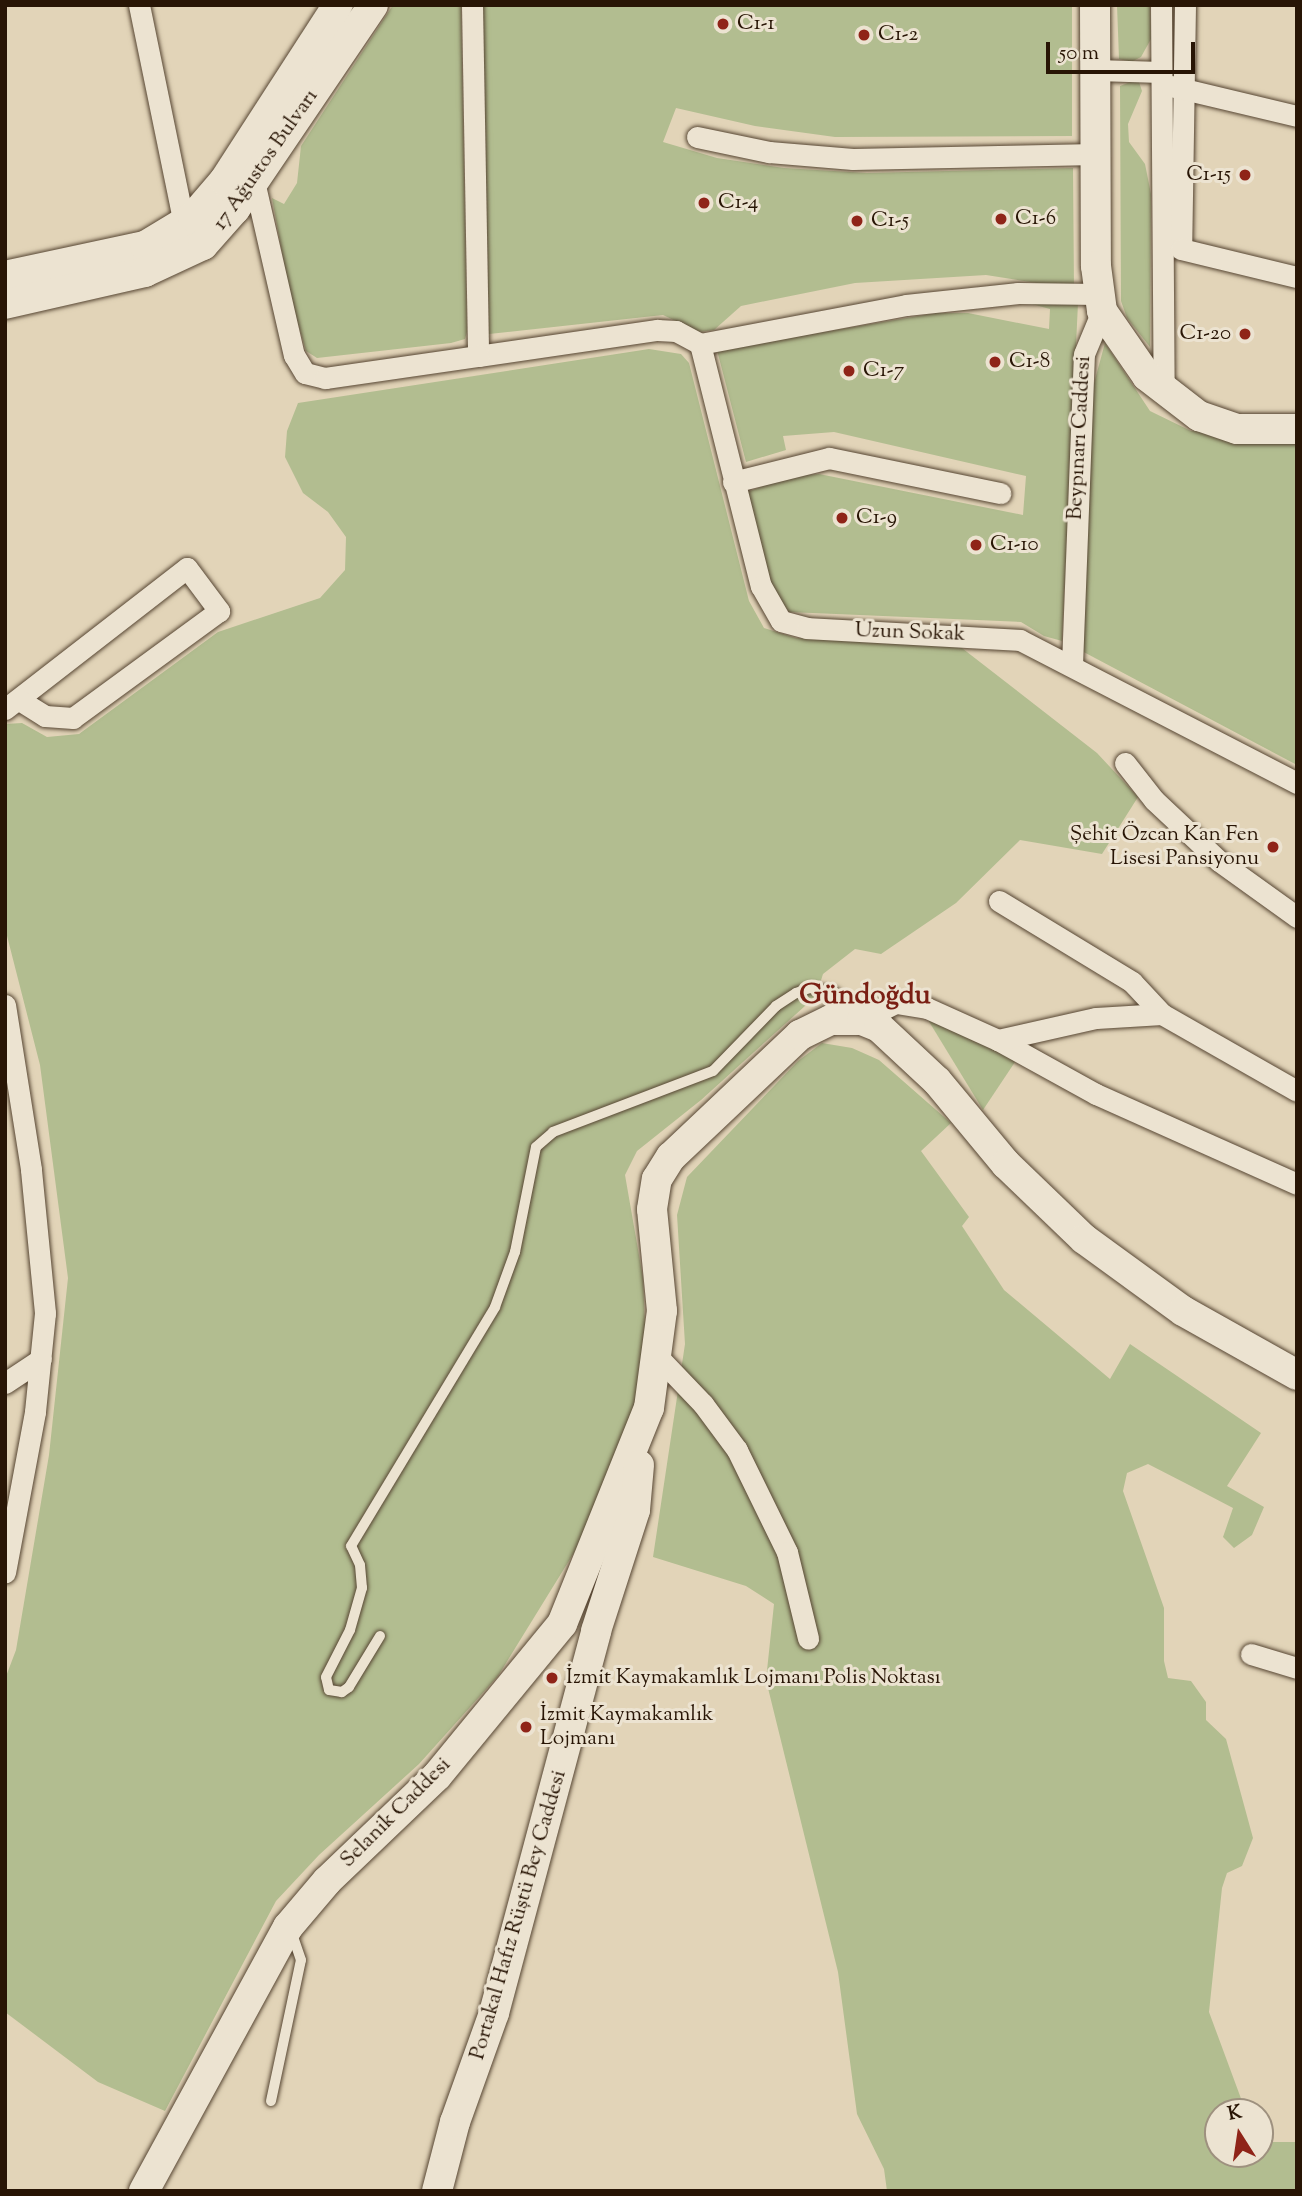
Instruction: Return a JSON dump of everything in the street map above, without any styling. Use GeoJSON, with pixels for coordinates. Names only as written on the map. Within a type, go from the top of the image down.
{"type":"FeatureCollection","features":[{"type":"Feature","properties":{"kind":"main road","name":"17 Ağustos Bulvarı"},"geometry":{"type":"LineString","coordinates":[[5,304],[162,267],[193,252],[203,219],[338,5]]}},
{"type":"Feature","properties":{"kind":"main road","name":"17 Ağustos Bulvarı"},"geometry":{"type":"LineString","coordinates":[[5,276],[145,246],[203,219],[254,181],[373,5]]}},
{"type":"Feature","properties":{"kind":"main road","name":"Beypınarı Caddesi"},"geometry":{"type":"LineString","coordinates":[[1095,5],[1100,302]]}},
{"type":"Feature","properties":{"kind":"main road"},"geometry":{"type":"LineString","coordinates":[[1100,302],[1133,359],[1164,392],[1216,424],[1254,430],[1297,429]]}},
{"type":"Feature","properties":{"kind":"main road"},"geometry":{"type":"LineString","coordinates":[[642,1433],[659,1358],[663,1311],[652,1209],[662,1168],[800,1035],[816,1025],[856,1019],[897,1041],[1025,1184],[1084,1239],[1183,1311],[1297,1375]]}},
{"type":"Feature","properties":{"kind":"main road","name":"Selanik Caddesi"},"geometry":{"type":"LineString","coordinates":[[144,2191],[288,1927],[320,1888],[437,1776],[562,1624],[642,1433]]}},
{"type":"Feature","properties":{"kind":"main road","name":"Portakal Hafız Rüştü Bey Caddesi"},"geometry":{"type":"LineString","coordinates":[[437,2191],[455,2122],[494,2012],[596,1631],[635,1510],[642,1433]]}},
{"type":"Feature","properties":{"kind":"street"},"geometry":{"type":"LineString","coordinates":[[139,5],[203,219]]}},
{"type":"Feature","properties":{"kind":"street"},"geometry":{"type":"LineString","coordinates":[[471,5],[478,356]]}},
{"type":"Feature","properties":{"kind":"street"},"geometry":{"type":"LineString","coordinates":[[1161,5],[1164,392]]}},
{"type":"Feature","properties":{"kind":"street"},"geometry":{"type":"LineString","coordinates":[[1185,5],[1181,249],[1297,277]]}},
{"type":"Feature","properties":{"kind":"street"},"geometry":{"type":"LineString","coordinates":[[1096,70],[1161,79],[1185,89],[1297,116]]}},
{"type":"Feature","properties":{"kind":"street"},"geometry":{"type":"LineString","coordinates":[[697,137],[769,152],[853,159],[1096,154]]}},
{"type":"Feature","properties":{"kind":"street"},"geometry":{"type":"LineString","coordinates":[[254,181],[294,355],[304,373],[325,377],[657,330],[676,331],[700,344],[906,305],[1018,293],[1100,302]]}},
{"type":"Feature","properties":{"kind":"street","name":"Beypınarı Caddesi"},"geometry":{"type":"LineString","coordinates":[[1072,665],[1084,354],[1100,302]]}},
{"type":"Feature","properties":{"kind":"street","name":"Uzun Sokak"},"geometry":{"type":"LineString","coordinates":[[700,344],[761,586],[781,621],[807,628],[1013,638],[1072,665],[1297,783]]}},
{"type":"Feature","properties":{"kind":"street"},"geometry":{"type":"LineString","coordinates":[[733,482],[829,458],[1000,493]]}},
{"type":"Feature","properties":{"kind":"street"},"geometry":{"type":"LineString","coordinates":[[187,568],[219,611],[73,718],[45,716],[12,704],[187,568]]}},
{"type":"Feature","properties":{"kind":"street"},"geometry":{"type":"LineString","coordinates":[[1125,763],[1154,800],[1211,854],[1297,917]]}},
{"type":"Feature","properties":{"kind":"street"},"geometry":{"type":"LineString","coordinates":[[999,901],[1132,982],[1162,1014],[1297,1091]]}},
{"type":"Feature","properties":{"kind":"street"},"geometry":{"type":"LineString","coordinates":[[856,1019],[884,1006],[906,1003],[998,1040],[1096,1094],[1297,1184]]}},
{"type":"Feature","properties":{"kind":"street"},"geometry":{"type":"LineString","coordinates":[[5,1005],[13,1106],[44,1291],[41,1359],[6,1560]]}},
{"type":"Feature","properties":{"kind":"street"},"geometry":{"type":"LineString","coordinates":[[998,1040],[1107,1016],[1162,1014]]}},
{"type":"Feature","properties":{"kind":"street"},"geometry":{"type":"LineString","coordinates":[[659,1358],[703,1404],[737,1450],[787,1552],[808,1638]]}},
{"type":"Feature","properties":{"kind":"street"},"geometry":{"type":"LineString","coordinates":[[5,1383],[41,1359]]}},
{"type":"Feature","properties":{"kind":"street"},"geometry":{"type":"LineString","coordinates":[[1251,1654],[1297,1668]]}},
{"type":"Feature","properties":{"kind":"lane"},"geometry":{"type":"LineString","coordinates":[[380,1636],[349,1687],[342,1692],[328,1690],[326,1677],[350,1630],[362,1588],[360,1565],[351,1546],[495,1307],[514,1252],[536,1147],[553,1132],[713,1071],[769,1013],[796,993],[810,988],[835,993],[856,1019]]}},
{"type":"Feature","properties":{"kind":"lane"},"geometry":{"type":"LineString","coordinates":[[271,2101],[301,1960],[288,1927]]}},
{"type":"Feature","properties":{"kind":"green space"},"geometry":{"type":"Polygon","coordinates":[[[393,5],[461,5],[467,332],[465,339],[451,343],[317,358],[306,351],[290,297],[272,198],[284,204],[297,183],[301,146],[393,5]]]}},
{"type":"Feature","properties":{"kind":"green space"},"geometry":{"type":"Polygon","coordinates":[[[483,5],[1072,5],[1072,136],[835,137],[755,126],[676,108],[663,142],[717,158],[784,168],[867,173],[1073,168],[1074,289],[986,275],[855,283],[741,306],[714,330],[699,332],[663,315],[489,334],[483,5]]]}},
{"type":"Feature","properties":{"kind":"green space"},"geometry":{"type":"Polygon","coordinates":[[[1117,5],[1150,5],[1151,39],[1141,57],[1131,62],[1119,59],[1117,5]]]}},
{"type":"Feature","properties":{"kind":"green space"},"geometry":{"type":"Polygon","coordinates":[[[1138,79],[1142,91],[1128,124],[1129,142],[1145,164],[1151,194],[1150,347],[1127,318],[1121,301],[1120,86],[1138,79]]]}},
{"type":"Feature","properties":{"kind":"green space"},"geometry":{"type":"Polygon","coordinates":[[[1017,300],[1078,303],[1062,641],[1044,636],[1021,622],[789,612],[771,588],[747,492],[791,476],[819,474],[1023,515],[1026,476],[834,432],[783,436],[786,450],[746,462],[717,350],[936,313],[968,313],[1049,329],[1050,309],[1017,300]]]}},
{"type":"Feature","properties":{"kind":"green space"},"geometry":{"type":"Polygon","coordinates":[[[1105,343],[1150,411],[1191,431],[1297,429],[1297,765],[1078,649],[1093,387],[1105,343]]]}},
{"type":"Feature","properties":{"kind":"green space"},"geometry":{"type":"Polygon","coordinates":[[[649,349],[681,354],[689,363],[749,601],[764,628],[796,638],[958,645],[1097,753],[1138,797],[1102,854],[1020,840],[956,903],[881,954],[855,949],[823,974],[816,996],[701,1100],[637,1151],[625,1175],[643,1278],[645,1325],[641,1386],[596,1517],[498,1676],[419,1764],[319,1855],[276,1901],[165,2111],[98,2082],[5,2012],[5,1679],[16,1650],[49,1455],[68,1278],[40,1065],[5,928],[5,724],[22,723],[47,737],[79,734],[218,632],[320,598],[345,570],[346,537],[328,512],[303,493],[285,457],[287,431],[298,403],[649,349]]]}},
{"type":"Feature","properties":{"kind":"green space"},"geometry":{"type":"Polygon","coordinates":[[[925,1015],[1017,1059],[983,1110],[925,1015]]]}},
{"type":"Feature","properties":{"kind":"green space"},"geometry":{"type":"Polygon","coordinates":[[[822,1043],[852,1048],[879,1060],[951,1123],[921,1151],[969,1217],[962,1226],[1004,1290],[1110,1379],[1130,1344],[1261,1433],[1227,1486],[1264,1507],[1252,1535],[1234,1548],[1223,1537],[1233,1508],[1187,1484],[1148,1464],[1127,1473],[1123,1491],[1164,1608],[1164,1661],[1168,1678],[1191,1681],[1206,1702],[1206,1720],[1226,1739],[1253,1838],[1242,1866],[1227,1873],[1222,1888],[1209,2012],[1241,2098],[1204,2098],[1204,2168],[1274,2168],[1274,2142],[1297,2142],[1297,2191],[887,2191],[884,2169],[857,2114],[838,1972],[766,1680],[774,1604],[746,1586],[653,1557],[685,1344],[677,1215],[687,1177],[798,1061],[822,1043]]]}},
{"type":"Feature","properties":{"kind":"place","name":"C1-1"},"geometry":{"type":"Point","coordinates":[723,24]}},
{"type":"Feature","properties":{"kind":"place","name":"C1-2"},"geometry":{"type":"Point","coordinates":[864,35]}},
{"type":"Feature","properties":{"kind":"place","name":"C1-15"},"geometry":{"type":"Point","coordinates":[1245,175]}},
{"type":"Feature","properties":{"kind":"place","name":"C1-4"},"geometry":{"type":"Point","coordinates":[704,203]}},
{"type":"Feature","properties":{"kind":"place","name":"C1-6"},"geometry":{"type":"Point","coordinates":[1001,219]}},
{"type":"Feature","properties":{"kind":"place","name":"C1-5"},"geometry":{"type":"Point","coordinates":[857,221]}},
{"type":"Feature","properties":{"kind":"place","name":"C1-20"},"geometry":{"type":"Point","coordinates":[1245,334]}},
{"type":"Feature","properties":{"kind":"place","name":"C1-8"},"geometry":{"type":"Point","coordinates":[995,362]}},
{"type":"Feature","properties":{"kind":"place","name":"C1-7"},"geometry":{"type":"Point","coordinates":[849,371]}},
{"type":"Feature","properties":{"kind":"place","name":"C1-9"},"geometry":{"type":"Point","coordinates":[842,518]}},
{"type":"Feature","properties":{"kind":"place","name":"C1-10"},"geometry":{"type":"Point","coordinates":[976,545]}},
{"type":"Feature","properties":{"kind":"place","name":"Şehit Özcan Kan Fen Lisesi Pansiyonu"},"geometry":{"type":"Point","coordinates":[1273,847]}},
{"type":"Feature","properties":{"kind":"place","name":"İzmit Kaymakamlık Lojmanı Polis Noktası"},"geometry":{"type":"Point","coordinates":[552,1678]}},
{"type":"Feature","properties":{"kind":"place","name":"İzmit Kaymakamlık Lojmanı"},"geometry":{"type":"Point","coordinates":[526,1727]}},
{"type":"Feature","properties":{"kind":"district","name":"Gündoğdu"},"geometry":{"type":"Point","coordinates":[865,996]}}]}
